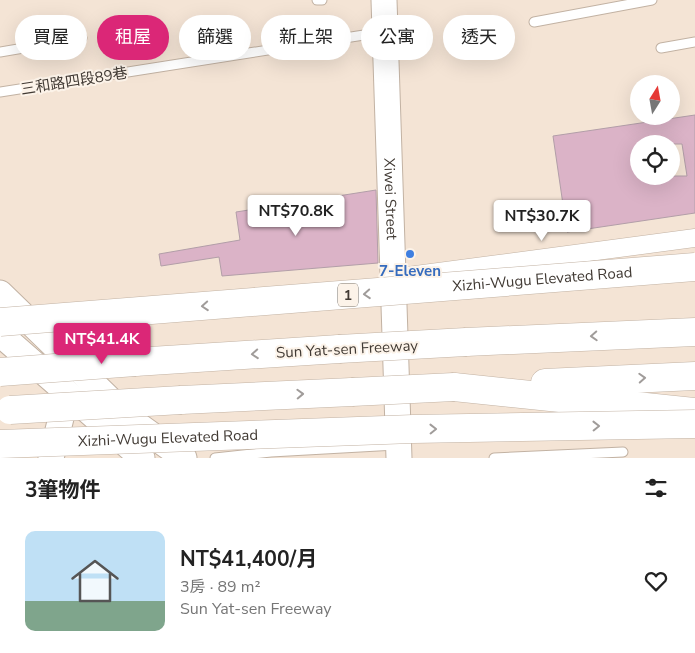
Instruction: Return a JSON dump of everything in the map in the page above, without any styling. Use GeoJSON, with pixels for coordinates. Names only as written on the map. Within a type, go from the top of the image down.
{"type":"FeatureCollection","features":[{"type":"Feature","properties":{"kind":"highway","name":"Xizhi-Wugu Elevated Road"},"geometry":{"type":"LineString","coordinates":[[0,322],[695,267]]}},
{"type":"Feature","properties":{"kind":"highway","name":"Sun Yat-sen Freeway"},"geometry":{"type":"LineString","coordinates":[[0,372],[339,349],[695,332]]}},
{"type":"Feature","properties":{"kind":"highway"},"geometry":{"type":"LineString","coordinates":[[5,411],[181,400],[695,376]]}},
{"type":"Feature","properties":{"kind":"highway"},"geometry":{"type":"LineString","coordinates":[[454,387],[695,412]]}},
{"type":"Feature","properties":{"kind":"highway","name":"Xizhi-Wugu Elevated Road"},"geometry":{"type":"LineString","coordinates":[[0,444],[413,429],[695,424]]}},
{"type":"Feature","properties":{"kind":"main road","name":"Xiwei Street"},"geometry":{"type":"LineString","coordinates":[[384,0],[385,15]]}},
{"type":"Feature","properties":{"kind":"main road","name":"Xiwei Street"},"geometry":{"type":"LineString","coordinates":[[387,60],[399,452]]}},
{"type":"Feature","properties":{"kind":"main road"},"geometry":{"type":"LineString","coordinates":[[0,293],[131,420],[184,458]]}},
{"type":"Feature","properties":{"kind":"main road"},"geometry":{"type":"LineString","coordinates":[[0,334],[142,458]]}},
{"type":"Feature","properties":{"kind":"main road"},"geometry":{"type":"LineString","coordinates":[[51,458],[68,394]]}},
{"type":"Feature","properties":{"kind":"street"},"geometry":{"type":"LineString","coordinates":[[393,278],[695,238]]}},
{"type":"Feature","properties":{"kind":"lane"},"geometry":{"type":"LineString","coordinates":[[317,0],[322,0]]}},
{"type":"Feature","properties":{"kind":"lane"},"geometry":{"type":"LineString","coordinates":[[534,22],[652,0]]}},
{"type":"Feature","properties":{"kind":"lane","name":"三和路四段89巷"},"geometry":{"type":"LineString","coordinates":[[0,92],[361,35]]}},
{"type":"Feature","properties":{"kind":"lane"},"geometry":{"type":"LineString","coordinates":[[661,48],[695,42]]}},
{"type":"Feature","properties":{"kind":"lane"},"geometry":{"type":"LineString","coordinates":[[0,52],[15,49]]}},
{"type":"Feature","properties":{"kind":"lane"},"geometry":{"type":"LineString","coordinates":[[215,458],[271,452],[399,452]]}},
{"type":"Feature","properties":{"kind":"lane"},"geometry":{"type":"LineString","coordinates":[[494,458],[623,452]]}},
{"type":"Feature","properties":{"kind":"building"},"geometry":{"type":"Polygon","coordinates":[[[695,115],[695,213],[567,232],[553,136],[630,125],[680,125],[680,117],[695,115]]]}},
{"type":"Feature","properties":{"kind":"building"},"geometry":{"type":"Polygon","coordinates":[[[376,190],[378,263],[222,276],[219,257],[161,266],[159,254],[240,240],[236,212],[376,190]]]}},
{"type":"Feature","properties":{"kind":"place","name":"7-Eleven"},"geometry":{"type":"Point","coordinates":[410,254]}}]}
